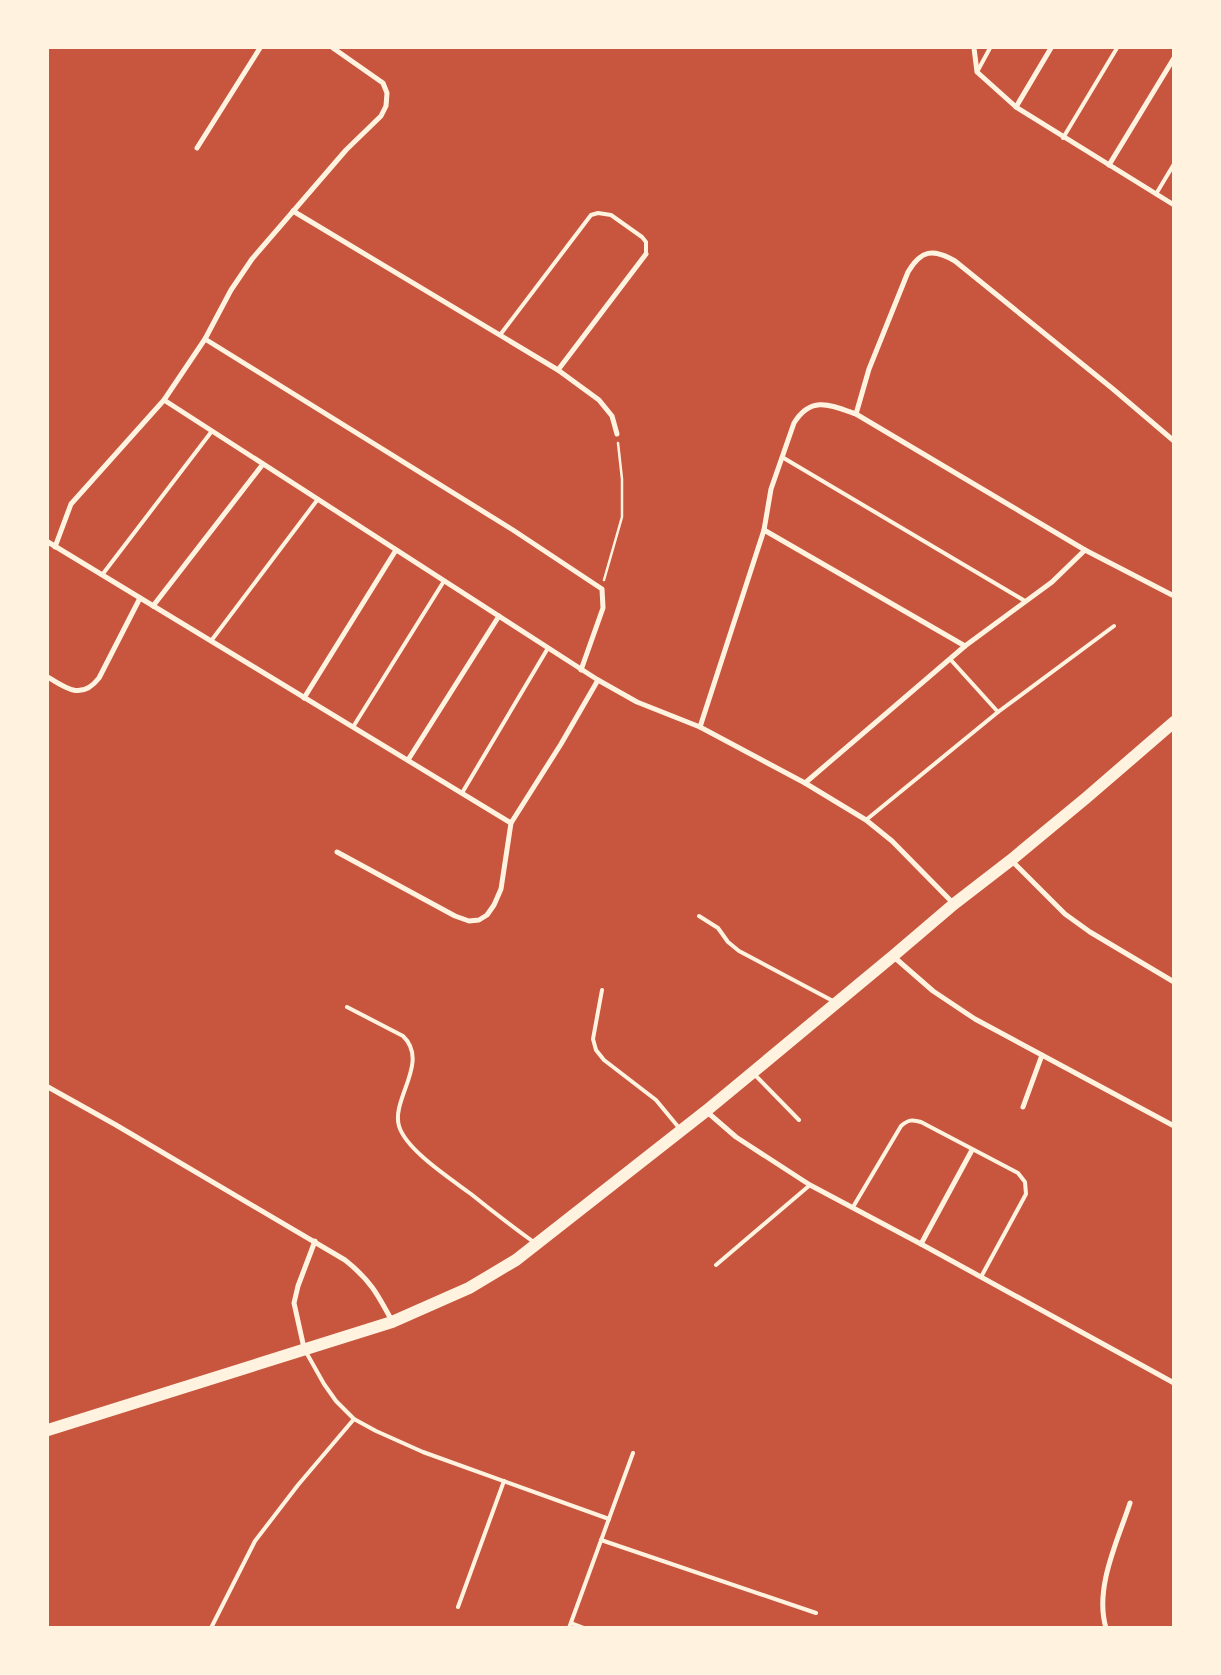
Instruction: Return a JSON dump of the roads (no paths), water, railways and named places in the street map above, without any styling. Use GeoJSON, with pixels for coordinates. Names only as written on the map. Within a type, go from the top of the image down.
{"type":"FeatureCollection","features":[{"type":"Feature","properties":{"kind":"main road"},"geometry":{"type":"LineString","coordinates":[[48,1430],[304,1348],[392,1322],[469,1288],[516,1260],[706,1111],[954,904],[1011,860],[1174,722]]}},
{"type":"Feature","properties":{"kind":"street"},"geometry":{"type":"LineString","coordinates":[[197,148],[260,48]]}},
{"type":"Feature","properties":{"kind":"street"},"geometry":{"type":"LineString","coordinates":[[56,547],[71,504],[164,400],[206,339],[231,290],[246,267],[346,150],[381,116],[386,106],[387,93],[383,83],[333,48]]}},
{"type":"Feature","properties":{"kind":"street"},"geometry":{"type":"LineString","coordinates":[[974,48],[977,72],[1016,108],[1174,205]]}},
{"type":"Feature","properties":{"kind":"street"},"geometry":{"type":"LineString","coordinates":[[1016,108],[1051,48]]}},
{"type":"Feature","properties":{"kind":"street"},"geometry":{"type":"LineString","coordinates":[[1109,165],[1174,58]]}},
{"type":"Feature","properties":{"kind":"street"},"geometry":{"type":"LineString","coordinates":[[293,211],[558,370],[599,400],[612,416],[617,434]]}},
{"type":"Feature","properties":{"kind":"street"},"geometry":{"type":"LineString","coordinates":[[856,414],[869,369],[908,272],[916,259],[926,253],[946,256],[955,262],[1113,389],[1174,441]]}},
{"type":"Feature","properties":{"kind":"street"},"geometry":{"type":"LineString","coordinates":[[558,370],[646,254]]}},
{"type":"Feature","properties":{"kind":"street"},"geometry":{"type":"LineString","coordinates":[[206,339],[513,530],[602,589],[603,608],[581,670]]}},
{"type":"Feature","properties":{"kind":"street"},"geometry":{"type":"LineString","coordinates":[[164,400],[581,670],[637,702],[700,727],[804,783],[866,820],[892,841],[954,904]]}},
{"type":"Feature","properties":{"kind":"street"},"geometry":{"type":"LineString","coordinates":[[700,727],[764,530],[771,489],[794,423],[800,413],[806,408],[818,404],[829,405],[856,414],[1084,550],[1174,596]]}},
{"type":"Feature","properties":{"kind":"street"},"geometry":{"type":"LineString","coordinates":[[153,606],[262,464]]}},
{"type":"Feature","properties":{"kind":"street"},"geometry":{"type":"LineString","coordinates":[[764,530],[965,646]]}},
{"type":"Feature","properties":{"kind":"street"},"geometry":{"type":"LineString","coordinates":[[48,542],[511,823]]}},
{"type":"Feature","properties":{"kind":"street"},"geometry":{"type":"LineString","coordinates":[[304,698],[396,550]]}},
{"type":"Feature","properties":{"kind":"street"},"geometry":{"type":"LineString","coordinates":[[804,783],[965,646],[1052,582],[1084,550]]}},
{"type":"Feature","properties":{"kind":"street"},"geometry":{"type":"LineString","coordinates":[[48,677],[75,691],[84,691],[92,687],[99,678],[140,598]]}},
{"type":"Feature","properties":{"kind":"street"},"geometry":{"type":"LineString","coordinates":[[408,760],[499,616]]}},
{"type":"Feature","properties":{"kind":"street"},"geometry":{"type":"LineString","coordinates":[[337,852],[455,916],[469,921],[479,920],[487,915],[501,889],[511,823],[561,744],[598,680]]}},
{"type":"Feature","properties":{"kind":"street"},"geometry":{"type":"LineString","coordinates":[[1011,860],[1064,914],[1090,932],[1174,982]]}},
{"type":"Feature","properties":{"kind":"street"},"geometry":{"type":"LineString","coordinates":[[893,956],[933,991],[975,1019],[1174,1126]]}},
{"type":"Feature","properties":{"kind":"street"},"geometry":{"type":"LineString","coordinates":[[1023,1107],[1042,1055]]}},
{"type":"Feature","properties":{"kind":"street"},"geometry":{"type":"LineString","coordinates":[[48,1088],[124,1130],[345,1260],[362,1273],[376,1292],[392,1322]]}},
{"type":"Feature","properties":{"kind":"street"},"geometry":{"type":"LineString","coordinates":[[706,1111],[736,1137],[810,1185],[1174,1384]]}},
{"type":"Feature","properties":{"kind":"street"},"geometry":{"type":"LineString","coordinates":[[921,1244],[972,1150]]}},
{"type":"Feature","properties":{"kind":"street"},"geometry":{"type":"LineString","coordinates":[[304,1348],[294,1303],[298,1286],[315,1241]]}},
{"type":"Feature","properties":{"kind":"street"},"geometry":{"type":"LineString","coordinates":[[1106,1628],[1102,1616],[1102,1596],[1105,1580],[1130,1503]]}},
{"type":"Feature","properties":{"kind":"lane"},"geometry":{"type":"LineString","coordinates":[[977,72],[990,48]]}},
{"type":"Feature","properties":{"kind":"lane"},"geometry":{"type":"LineString","coordinates":[[1063,138],[1117,48]]}},
{"type":"Feature","properties":{"kind":"lane"},"geometry":{"type":"LineString","coordinates":[[1156,194],[1174,164]]}},
{"type":"Feature","properties":{"kind":"lane"},"geometry":{"type":"LineString","coordinates":[[500,335],[590,215],[598,213],[610,215],[642,237],[646,242],[646,254]]}},
{"type":"Feature","properties":{"kind":"lane"},"geometry":{"type":"LineString","coordinates":[[102,575],[212,431]]}},
{"type":"Feature","properties":{"kind":"lane"},"geometry":{"type":"LineString","coordinates":[[782,457],[1025,601]]}},
{"type":"Feature","properties":{"kind":"lane"},"geometry":{"type":"LineString","coordinates":[[211,641],[318,500]]}},
{"type":"Feature","properties":{"kind":"lane"},"geometry":{"type":"LineString","coordinates":[[354,727],[444,581]]}},
{"type":"Feature","properties":{"kind":"lane"},"geometry":{"type":"LineString","coordinates":[[866,820],[998,712],[1114,626]]}},
{"type":"Feature","properties":{"kind":"lane"},"geometry":{"type":"LineString","coordinates":[[462,793],[548,648]]}},
{"type":"Feature","properties":{"kind":"lane"},"geometry":{"type":"LineString","coordinates":[[950,659],[998,712]]}},
{"type":"Feature","properties":{"kind":"lane"},"geometry":{"type":"LineString","coordinates":[[699,916],[718,928],[728,942],[739,951],[837,1003]]}},
{"type":"Feature","properties":{"kind":"lane"},"geometry":{"type":"LineString","coordinates":[[602,990],[593,1039],[596,1050],[604,1060],[656,1100],[681,1130]]}},
{"type":"Feature","properties":{"kind":"lane"},"geometry":{"type":"LineString","coordinates":[[347,1007],[403,1036],[409,1042],[412,1050],[412,1068],[398,1117],[399,1126],[410,1144],[430,1163],[536,1244]]}},
{"type":"Feature","properties":{"kind":"lane"},"geometry":{"type":"LineString","coordinates":[[753,1072],[799,1120]]}},
{"type":"Feature","properties":{"kind":"lane"},"geometry":{"type":"LineString","coordinates":[[853,1207],[901,1126],[913,1119],[1018,1173],[1025,1182],[1026,1194],[981,1277]]}},
{"type":"Feature","properties":{"kind":"lane"},"geometry":{"type":"LineString","coordinates":[[716,1265],[810,1185]]}},
{"type":"Feature","properties":{"kind":"lane"},"geometry":{"type":"LineString","coordinates":[[304,1348],[336,1401],[354,1419],[422,1452],[609,1519]]}},
{"type":"Feature","properties":{"kind":"lane"},"geometry":{"type":"LineString","coordinates":[[211,1628],[255,1541],[298,1485],[354,1419]]}},
{"type":"Feature","properties":{"kind":"lane"},"geometry":{"type":"LineString","coordinates":[[584,1628],[570,1625],[633,1453]]}},
{"type":"Feature","properties":{"kind":"lane"},"geometry":{"type":"LineString","coordinates":[[458,1607],[504,1481]]}},
{"type":"Feature","properties":{"kind":"lane"},"geometry":{"type":"LineString","coordinates":[[601,1540],[816,1613]]}}]}
